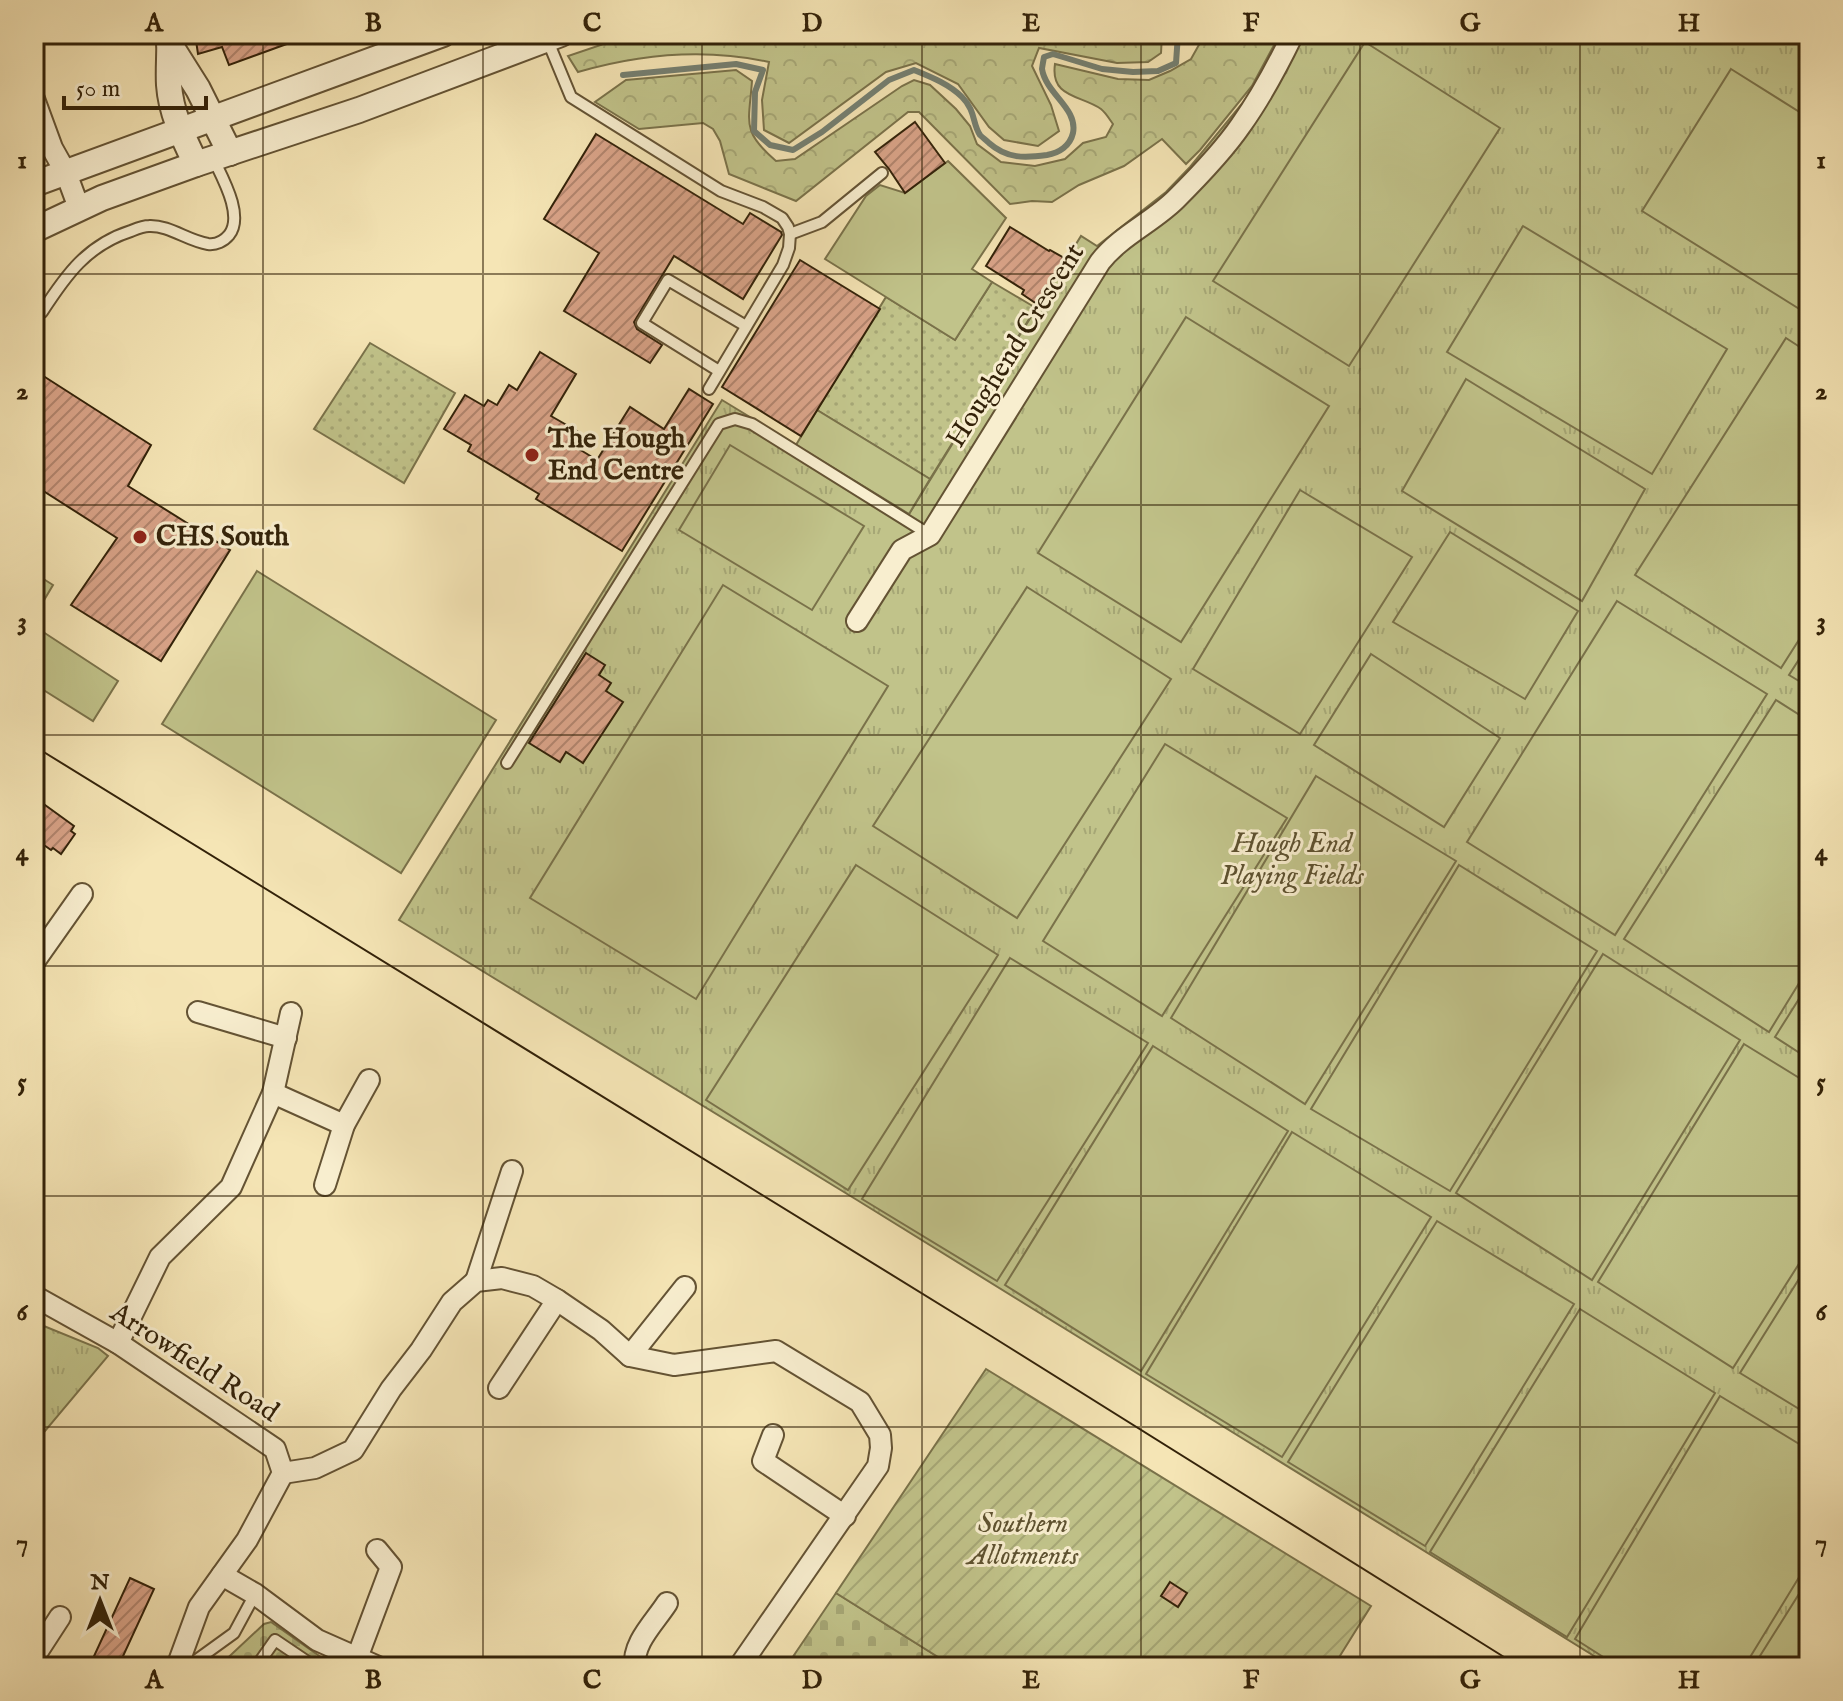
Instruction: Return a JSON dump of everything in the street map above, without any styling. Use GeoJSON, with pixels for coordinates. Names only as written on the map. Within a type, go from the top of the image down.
{"type":"FeatureCollection","features":[{"type":"Feature","properties":{"kind":"street"},"geometry":{"type":"LineString","coordinates":[[34,184],[443,34]]}},
{"type":"Feature","properties":{"kind":"street","name":"Houghend Crescent"},"geometry":{"type":"LineString","coordinates":[[857,621],[902,550],[930,535],[1100,262],[1109,251],[1176,200],[1241,126],[1275,71],[1293,34]]}},
{"type":"Feature","properties":{"kind":"street"},"geometry":{"type":"LineString","coordinates":[[34,230],[102,198],[359,110],[554,36]]}},
{"type":"Feature","properties":{"kind":"street"},"geometry":{"type":"LineString","coordinates":[[169,39],[212,118],[213,158]]}},
{"type":"Feature","properties":{"kind":"street"},"geometry":{"type":"LineString","coordinates":[[169,39],[169,89],[180,130],[213,158]]}},
{"type":"Feature","properties":{"kind":"street"},"geometry":{"type":"LineString","coordinates":[[34,99],[79,208]]}},
{"type":"Feature","properties":{"kind":"street"},"geometry":{"type":"LineString","coordinates":[[34,962],[82,894]]}},
{"type":"Feature","properties":{"kind":"street"},"geometry":{"type":"LineString","coordinates":[[198,1012],[286,1038]]}},
{"type":"Feature","properties":{"kind":"street"},"geometry":{"type":"LineString","coordinates":[[118,1343],[160,1257],[231,1187],[273,1093],[291,1013]]}},
{"type":"Feature","properties":{"kind":"street"},"geometry":{"type":"LineString","coordinates":[[325,1185],[344,1125],[369,1080]]}},
{"type":"Feature","properties":{"kind":"street"},"geometry":{"type":"LineString","coordinates":[[273,1093],[344,1125]]}},
{"type":"Feature","properties":{"kind":"street"},"geometry":{"type":"LineString","coordinates":[[177,1667],[199,1607],[247,1540],[283,1473],[315,1468],[353,1450],[452,1302],[476,1281],[512,1171]]}},
{"type":"Feature","properties":{"kind":"street"},"geometry":{"type":"LineString","coordinates":[[476,1281],[502,1278],[533,1286],[601,1330],[630,1356],[674,1365],[776,1351],[860,1402],[880,1435],[878,1466],[739,1667]]}},
{"type":"Feature","properties":{"kind":"street"},"geometry":{"type":"LineString","coordinates":[[630,1356],[685,1287]]}},
{"type":"Feature","properties":{"kind":"street","name":"Arrowfield Road"},"geometry":{"type":"LineString","coordinates":[[34,1296],[118,1343],[275,1449],[283,1473]]}},
{"type":"Feature","properties":{"kind":"street"},"geometry":{"type":"LineString","coordinates":[[499,1388],[557,1300]]}},
{"type":"Feature","properties":{"kind":"street"},"geometry":{"type":"LineString","coordinates":[[773,1435],[763,1461],[845,1516]]}},
{"type":"Feature","properties":{"kind":"street"},"geometry":{"type":"LineString","coordinates":[[357,1658],[391,1567],[377,1550]]}},
{"type":"Feature","properties":{"kind":"street"},"geometry":{"type":"LineString","coordinates":[[222,1575],[255,1594],[317,1640],[378,1667]]}},
{"type":"Feature","properties":{"kind":"street"},"geometry":{"type":"LineString","coordinates":[[635,1667],[637,1647],[667,1603]]}},
{"type":"Feature","properties":{"kind":"street"},"geometry":{"type":"LineString","coordinates":[[34,1657],[60,1617]]}},
{"type":"Feature","properties":{"kind":"lane"},"geometry":{"type":"LineString","coordinates":[[554,36],[571,97],[721,191],[782,218],[788,227],[789,248],[783,265],[709,389]]}},
{"type":"Feature","properties":{"kind":"lane"},"geometry":{"type":"LineString","coordinates":[[34,312],[42,312],[63,279],[88,252],[123,234],[147,225],[210,245],[226,239],[235,227],[234,209],[213,158]]}},
{"type":"Feature","properties":{"kind":"lane"},"geometry":{"type":"LineString","coordinates":[[790,234],[822,222],[882,173]]}},
{"type":"Feature","properties":{"kind":"lane"},"geometry":{"type":"LineString","coordinates":[[719,371],[642,323],[668,280],[746,326]]}},
{"type":"Feature","properties":{"kind":"lane"},"geometry":{"type":"LineString","coordinates":[[507,763],[719,424],[735,419],[752,424],[930,535]]}},
{"type":"Feature","properties":{"kind":"lane"},"geometry":{"type":"LineString","coordinates":[[187,1667],[234,1633],[255,1594]]}},
{"type":"Feature","properties":{"kind":"lane"},"geometry":{"type":"LineString","coordinates":[[256,1667],[275,1640],[315,1667]]}},
{"type":"Feature","properties":{"kind":"green space"},"geometry":{"type":"Polygon","coordinates":[[[633,34],[822,34],[829,42],[890,34],[1162,34],[1161,53],[1148,62],[1117,63],[1039,48],[1032,66],[1051,105],[1059,131],[1038,146],[1004,140],[989,127],[958,84],[916,63],[886,72],[789,143],[764,130],[762,100],[769,62],[721,55],[673,55],[625,61],[578,72],[568,56],[633,34]]]}},
{"type":"Feature","properties":{"kind":"green space"},"geometry":{"type":"Polygon","coordinates":[[[822,34],[890,34],[829,42],[822,34]]]}},
{"type":"Feature","properties":{"kind":"green space"},"geometry":{"type":"Polygon","coordinates":[[[1195,34],[1280,34],[1252,86],[1186,164],[1162,139],[1124,166],[1079,185],[1052,202],[1010,204],[919,112],[908,112],[796,201],[729,174],[720,141],[713,129],[703,123],[639,129],[595,102],[626,80],[736,70],[752,81],[749,117],[752,134],[776,161],[795,159],[914,80],[930,85],[956,109],[970,126],[977,144],[1001,162],[1035,166],[1065,159],[1083,143],[1106,137],[1113,124],[1101,109],[1062,89],[1057,83],[1055,64],[1118,79],[1149,80],[1191,59],[1200,43],[1195,34]]]}},
{"type":"Feature","properties":{"kind":"green space","name":"Hough End Playing Fields"},"geometry":{"type":"Polygon","coordinates":[[[1284,34],[1809,34],[1809,1667],[1612,1667],[399,920],[722,400],[909,514],[1081,236],[1097,246],[1166,192],[1255,88],[1284,34]]]}},
{"type":"Feature","properties":{"kind":"green space"},"geometry":{"type":"Polygon","coordinates":[[[1365,42],[1500,128],[1349,366],[1213,281],[1365,42]]]}},
{"type":"Feature","properties":{"kind":"green space"},"geometry":{"type":"Polygon","coordinates":[[[1731,69],[1809,118],[1809,315],[1642,211],[1731,69]]]}},
{"type":"Feature","properties":{"kind":"green space"},"geometry":{"type":"Polygon","coordinates":[[[948,161],[1006,218],[972,269],[992,282],[955,340],[825,259],[866,196],[880,185],[905,193],[948,161]]]}},
{"type":"Feature","properties":{"kind":"green space"},"geometry":{"type":"Polygon","coordinates":[[[1523,226],[1727,349],[1652,474],[1447,352],[1523,226]]]}},
{"type":"Feature","properties":{"kind":"green space"},"geometry":{"type":"Polygon","coordinates":[[[992,282],[1036,308],[930,479],[817,410],[886,297],[955,340],[992,282]]]}},
{"type":"Feature","properties":{"kind":"green space"},"geometry":{"type":"Polygon","coordinates":[[[1186,317],[1329,406],[1181,642],[1038,553],[1186,317]]]}},
{"type":"Feature","properties":{"kind":"green space"},"geometry":{"type":"Polygon","coordinates":[[[1786,338],[1809,353],[1809,624],[1781,668],[1635,575],[1786,338]]]}},
{"type":"Feature","properties":{"kind":"green space"},"geometry":{"type":"Polygon","coordinates":[[[370,343],[455,393],[404,483],[314,429],[370,343]]]}},
{"type":"Feature","properties":{"kind":"green space"},"geometry":{"type":"Polygon","coordinates":[[[1466,379],[1645,489],[1582,601],[1402,491],[1466,379]]]}},
{"type":"Feature","properties":{"kind":"green space"},"geometry":{"type":"Polygon","coordinates":[[[817,410],[930,479],[909,514],[796,445],[817,410]]]}},
{"type":"Feature","properties":{"kind":"green space"},"geometry":{"type":"Polygon","coordinates":[[[730,445],[864,526],[812,610],[679,530],[730,445]]]}},
{"type":"Feature","properties":{"kind":"green space"},"geometry":{"type":"Polygon","coordinates":[[[1300,490],[1412,557],[1300,734],[1193,669],[1300,490]]]}},
{"type":"Feature","properties":{"kind":"green space"},"geometry":{"type":"Polygon","coordinates":[[[1450,532],[1578,611],[1525,699],[1393,622],[1450,532]]]}},
{"type":"Feature","properties":{"kind":"green space"},"geometry":{"type":"Polygon","coordinates":[[[257,571],[496,720],[401,873],[162,724],[257,571]]]}},
{"type":"Feature","properties":{"kind":"green space"},"geometry":{"type":"Polygon","coordinates":[[[34,573],[53,585],[34,617],[34,573]]]}},
{"type":"Feature","properties":{"kind":"green space"},"geometry":{"type":"Polygon","coordinates":[[[723,585],[888,686],[696,999],[530,898],[723,585]]]}},
{"type":"Feature","properties":{"kind":"green space"},"geometry":{"type":"Polygon","coordinates":[[[1027,587],[1171,679],[1017,918],[873,826],[1027,587]]]}},
{"type":"Feature","properties":{"kind":"green space"},"geometry":{"type":"Polygon","coordinates":[[[1617,601],[1767,694],[1615,935],[1467,842],[1617,601]]]}},
{"type":"Feature","properties":{"kind":"green space"},"geometry":{"type":"Polygon","coordinates":[[[34,626],[118,681],[93,721],[34,684],[34,626]]]}},
{"type":"Feature","properties":{"kind":"green space"},"geometry":{"type":"Polygon","coordinates":[[[1809,644],[1809,687],[1789,675],[1809,644]]]}},
{"type":"Feature","properties":{"kind":"green space"},"geometry":{"type":"Polygon","coordinates":[[[1371,654],[1500,738],[1444,827],[1314,745],[1371,654]]]}},
{"type":"Feature","properties":{"kind":"green space"},"geometry":{"type":"Polygon","coordinates":[[[1776,700],[1809,721],[1809,967],[1769,1032],[1624,939],[1776,700]]]}},
{"type":"Feature","properties":{"kind":"green space"},"geometry":{"type":"Polygon","coordinates":[[[1165,744],[1287,818],[1162,1016],[1043,941],[1165,744]]]}},
{"type":"Feature","properties":{"kind":"green space"},"geometry":{"type":"Polygon","coordinates":[[[1316,776],[1456,861],[1305,1104],[1171,1018],[1316,776]]]}},
{"type":"Feature","properties":{"kind":"green space"},"geometry":{"type":"Polygon","coordinates":[[[856,865],[998,955],[848,1190],[706,1100],[856,865]]]}},
{"type":"Feature","properties":{"kind":"green space"},"geometry":{"type":"Polygon","coordinates":[[[1459,865],[1597,951],[1450,1191],[1311,1109],[1459,865]]]}},
{"type":"Feature","properties":{"kind":"green space"},"geometry":{"type":"Polygon","coordinates":[[[1603,954],[1740,1040],[1592,1280],[1456,1193],[1603,954]]]}},
{"type":"Feature","properties":{"kind":"green space"},"geometry":{"type":"Polygon","coordinates":[[[1010,958],[1148,1043],[997,1281],[862,1199],[1010,958]]]}},
{"type":"Feature","properties":{"kind":"green space"},"geometry":{"type":"Polygon","coordinates":[[[1809,983],[1809,1059],[1775,1037],[1809,983]]]}},
{"type":"Feature","properties":{"kind":"green space"},"geometry":{"type":"Polygon","coordinates":[[[1744,1044],[1809,1084],[1809,1248],[1733,1368],[1598,1282],[1744,1044]]]}},
{"type":"Feature","properties":{"kind":"green space"},"geometry":{"type":"Polygon","coordinates":[[[1153,1046],[1288,1131],[1141,1371],[1005,1285],[1153,1046]]]}},
{"type":"Feature","properties":{"kind":"green space"},"geometry":{"type":"Polygon","coordinates":[[[1292,1132],[1431,1217],[1282,1457],[1146,1374],[1292,1132]]]}},
{"type":"Feature","properties":{"kind":"green space"},"geometry":{"type":"Polygon","coordinates":[[[1437,1221],[1574,1304],[1425,1546],[1288,1462],[1437,1221]]]}},
{"type":"Feature","properties":{"kind":"green space"},"geometry":{"type":"Polygon","coordinates":[[[1809,1263],[1809,1415],[1740,1373],[1809,1263]]]}},
{"type":"Feature","properties":{"kind":"green space"},"geometry":{"type":"Polygon","coordinates":[[[1580,1309],[1715,1393],[1567,1637],[1430,1552],[1580,1309]]]}},
{"type":"Feature","properties":{"kind":"green space"},"geometry":{"type":"Polygon","coordinates":[[[34,1322],[98,1348],[108,1356],[40,1437],[34,1440],[34,1322]]]}},
{"type":"Feature","properties":{"kind":"green space","name":"Southern Allotments"},"geometry":{"type":"Polygon","coordinates":[[[986,1369],[1371,1606],[1333,1667],[954,1667],[836,1593],[986,1369]]]}},
{"type":"Feature","properties":{"kind":"green space"},"geometry":{"type":"Polygon","coordinates":[[[1720,1396],[1809,1450],[1809,1561],[1744,1667],[1619,1667],[1575,1639],[1720,1396]]]}},
{"type":"Feature","properties":{"kind":"green space"},"geometry":{"type":"Polygon","coordinates":[[[1809,1578],[1809,1667],[1753,1667],[1809,1578]]]}},
{"type":"Feature","properties":{"kind":"green space"},"geometry":{"type":"Polygon","coordinates":[[[836,1593],[954,1667],[786,1667],[836,1593]]]}},
{"type":"Feature","properties":{"kind":"green space"},"geometry":{"type":"Polygon","coordinates":[[[271,1622],[335,1667],[218,1667],[264,1624],[271,1622]]]}},
{"type":"Feature","properties":{"kind":"building"},"geometry":{"type":"Polygon","coordinates":[[[195,34],[306,34],[306,37],[229,65],[222,47],[198,54],[195,34]]]}},
{"type":"Feature","properties":{"kind":"building"},"geometry":{"type":"Polygon","coordinates":[[[915,122],[945,163],[905,193],[875,152],[915,122]]]}},
{"type":"Feature","properties":{"kind":"building"},"geometry":{"type":"Polygon","coordinates":[[[596,134],[743,224],[750,213],[782,235],[743,299],[674,256],[634,322],[637,329],[662,345],[650,363],[564,311],[599,253],[544,219],[596,134]]]}},
{"type":"Feature","properties":{"kind":"building"},"geometry":{"type":"Polygon","coordinates":[[[1010,227],[1066,259],[1037,304],[1022,294],[1024,290],[986,266],[1010,227]]]}},
{"type":"Feature","properties":{"kind":"building"},"geometry":{"type":"Polygon","coordinates":[[[800,260],[880,309],[801,436],[722,387],[800,260]]]}},
{"type":"Feature","properties":{"kind":"building","name":"The Hough End Centre"},"geometry":{"type":"Polygon","coordinates":[[[540,352],[576,374],[551,416],[577,431],[569,443],[597,460],[630,407],[664,429],[689,389],[713,404],[622,551],[536,499],[539,494],[468,451],[471,445],[444,429],[465,395],[484,406],[488,400],[497,405],[509,385],[517,390],[540,352]]]}},
{"type":"Feature","properties":{"kind":"building"},"geometry":{"type":"Polygon","coordinates":[[[34,370],[151,445],[128,486],[230,550],[161,661],[71,605],[117,538],[34,485],[34,370]]]}},
{"type":"Feature","properties":{"kind":"building"},"geometry":{"type":"Polygon","coordinates":[[[586,653],[605,665],[599,675],[611,683],[606,691],[623,702],[583,763],[566,752],[560,762],[529,743],[586,653]]]}},
{"type":"Feature","properties":{"kind":"building"},"geometry":{"type":"Polygon","coordinates":[[[34,797],[74,826],[71,831],[75,834],[61,854],[34,838],[34,797]]]}},
{"type":"Feature","properties":{"kind":"building"},"geometry":{"type":"Polygon","coordinates":[[[130,1578],[154,1589],[118,1667],[89,1667],[130,1578]]]}},
{"type":"Feature","properties":{"kind":"building"},"geometry":{"type":"Polygon","coordinates":[[[1170,1582],[1187,1593],[1178,1607],[1161,1596],[1170,1582]]]}},
{"type":"Feature","properties":{"kind":"waterway"},"geometry":{"type":"LineString","coordinates":[[623,75],[736,64],[763,70],[755,92],[754,131],[770,145],[793,150],[822,132],[889,80],[914,70],[957,92],[970,107],[980,135],[996,148],[1009,155],[1031,157],[1060,151],[1073,133],[1071,116],[1045,78],[1042,69],[1044,57],[1053,54],[1102,69],[1158,71],[1176,63],[1178,34]]}},
{"type":"Feature","properties":{"kind":"tram line"},"geometry":{"type":"LineString","coordinates":[[34,746],[991,1336],[1520,1667]]}},
{"type":"Feature","properties":{"kind":"place","name":"The Hough End Centre"},"geometry":{"type":"Point","coordinates":[532,455]}},
{"type":"Feature","properties":{"kind":"place","name":"CHS South"},"geometry":{"type":"Point","coordinates":[140,537]}}]}
